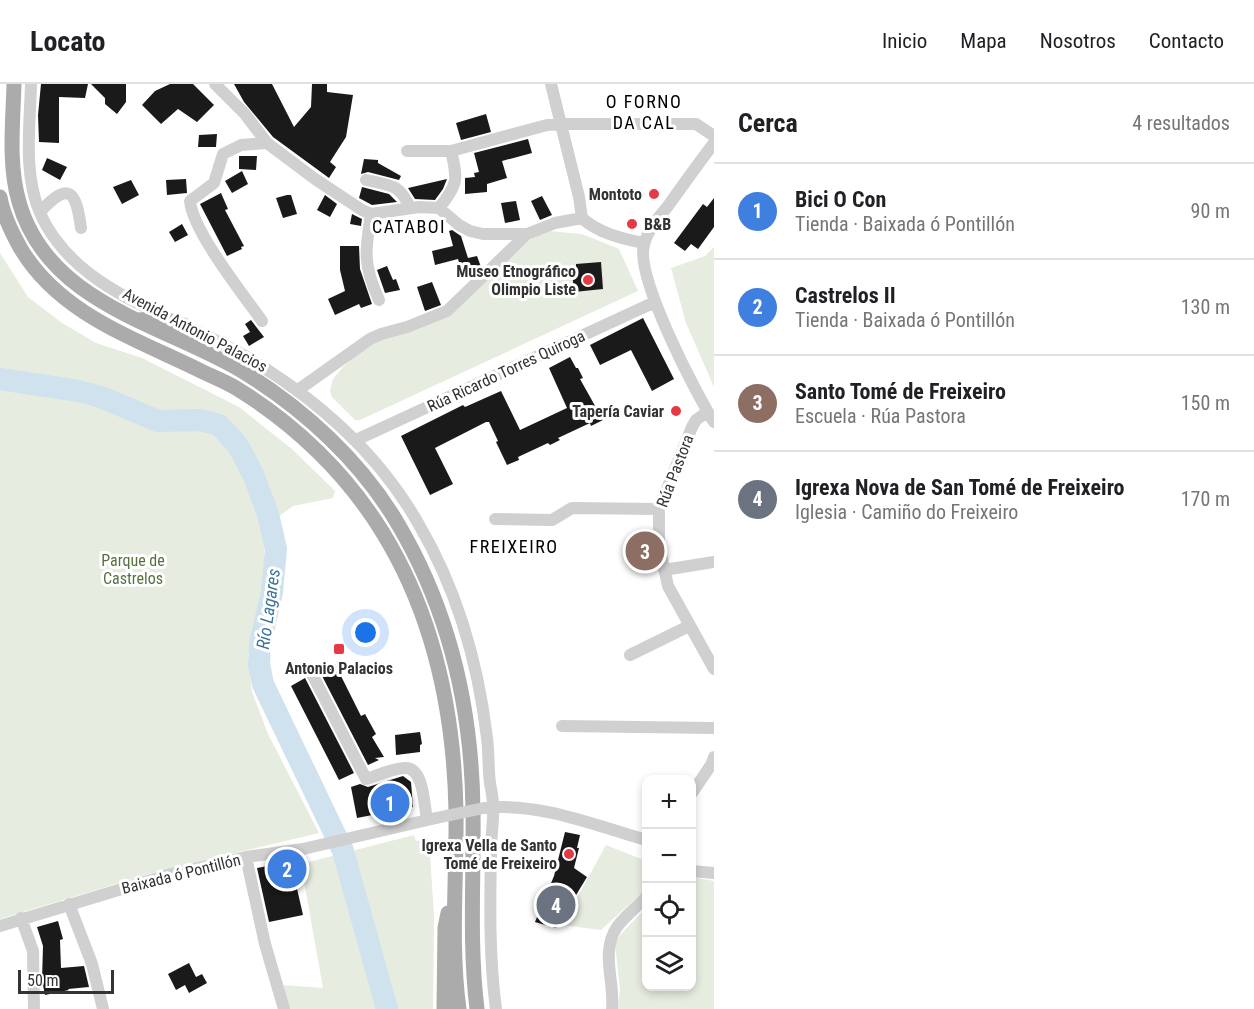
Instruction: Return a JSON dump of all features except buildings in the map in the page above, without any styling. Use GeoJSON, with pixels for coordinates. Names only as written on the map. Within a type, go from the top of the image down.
{"type":"FeatureCollection","features":[{"type":"Feature","properties":{"kind":"main road","name":"Avenida Antonio Palacios"},"geometry":{"type":"LineString","coordinates":[[14,84],[13,169],[19,203],[29,228],[62,273],[85,291],[136,320],[241,370],[291,404],[333,442],[362,474],[384,501],[408,542],[430,586],[443,620],[453,652],[466,718],[472,787],[473,958],[477,1009]]}},
{"type":"Feature","properties":{"kind":"main road","name":"Avenida Antonio Palacios"},"geometry":{"type":"LineString","coordinates":[[0,197],[13,236],[30,264],[59,294],[76,308],[121,332],[234,387],[280,418],[333,467],[369,512],[392,549],[415,596],[429,632],[449,720],[454,777],[455,965],[459,1009]]}},
{"type":"Feature","properties":{"kind":"main road"},"geometry":{"type":"LineString","coordinates":[[136,320],[158,319],[184,325]]}},
{"type":"Feature","properties":{"kind":"main road"},"geometry":{"type":"LineString","coordinates":[[444,1009],[445,928],[455,884]]}},
{"type":"Feature","properties":{"kind":"street"},"geometry":{"type":"LineString","coordinates":[[31,84],[29,159],[32,187],[40,212],[51,232],[73,259],[98,280],[241,354],[298,390],[356,440],[393,483],[438,558],[457,604],[479,683],[488,740],[491,943],[496,1009]]}},
{"type":"Feature","properties":{"kind":"street"},"geometry":{"type":"LineString","coordinates":[[215,84],[245,114],[267,143],[315,179],[370,214],[410,208],[439,208],[459,225],[483,234],[527,234],[555,223],[582,218]]}},
{"type":"Feature","properties":{"kind":"street"},"geometry":{"type":"LineString","coordinates":[[551,84],[582,218],[589,225],[644,243]]}},
{"type":"Feature","properties":{"kind":"street"},"geometry":{"type":"LineString","coordinates":[[407,151],[451,151],[547,125],[562,124],[696,124],[714,136]]}},
{"type":"Feature","properties":{"kind":"street"},"geometry":{"type":"LineString","coordinates":[[262,321],[211,248],[196,222],[190,201],[214,183],[223,154],[241,145],[267,143]]}},
{"type":"Feature","properties":{"kind":"street"},"geometry":{"type":"LineString","coordinates":[[711,417],[698,396],[655,302],[644,271],[642,256],[644,243],[655,224],[714,143]]}},
{"type":"Feature","properties":{"kind":"street"},"geometry":{"type":"LineString","coordinates":[[439,208],[455,185],[456,175],[451,151]]}},
{"type":"Feature","properties":{"kind":"street"},"geometry":{"type":"LineString","coordinates":[[366,180],[398,189],[410,208]]}},
{"type":"Feature","properties":{"kind":"street"},"geometry":{"type":"LineString","coordinates":[[40,212],[56,196],[67,193],[74,196],[81,228]]}},
{"type":"Feature","properties":{"kind":"street"},"geometry":{"type":"LineString","coordinates":[[370,214],[367,268],[379,300]]}},
{"type":"Feature","properties":{"kind":"street"},"geometry":{"type":"LineString","coordinates":[[298,390],[370,339],[447,311],[527,234]]}},
{"type":"Feature","properties":{"kind":"street","name":"Rúa Ricardo Torres Quiroga"},"geometry":{"type":"LineString","coordinates":[[356,440],[655,302]]}},
{"type":"Feature","properties":{"kind":"street","name":"Rúa Pastora"},"geometry":{"type":"LineString","coordinates":[[711,417],[696,420],[692,427],[659,509],[659,545],[668,586],[714,669]]}},
{"type":"Feature","properties":{"kind":"street"},"geometry":{"type":"LineString","coordinates":[[495,519],[552,520],[572,508],[659,509]]}},
{"type":"Feature","properties":{"kind":"street"},"geometry":{"type":"LineString","coordinates":[[664,570],[714,562]]}},
{"type":"Feature","properties":{"kind":"street"},"geometry":{"type":"LineString","coordinates":[[630,655],[689,626]]}},
{"type":"Feature","properties":{"kind":"street"},"geometry":{"type":"LineString","coordinates":[[312,674],[366,779],[405,768],[414,770],[419,776],[432,819]]}},
{"type":"Feature","properties":{"kind":"street"},"geometry":{"type":"LineString","coordinates":[[562,726],[714,728]]}},
{"type":"Feature","properties":{"kind":"street"},"geometry":{"type":"LineString","coordinates":[[696,786],[714,757]]}},
{"type":"Feature","properties":{"kind":"street","name":"Baixada ó Pontillón"},"geometry":{"type":"LineString","coordinates":[[0,926],[171,874],[246,857],[308,848],[489,808],[518,807],[548,813],[642,839]]}},
{"type":"Feature","properties":{"kind":"street"},"geometry":{"type":"LineString","coordinates":[[246,857],[265,944],[284,1009]]}},
{"type":"Feature","properties":{"kind":"street"},"geometry":{"type":"LineString","coordinates":[[696,871],[714,873]]}},
{"type":"Feature","properties":{"kind":"street"},"geometry":{"type":"LineString","coordinates":[[612,1009],[613,992],[609,947],[618,926],[642,901]]}},
{"type":"Feature","properties":{"kind":"street"},"geometry":{"type":"LineString","coordinates":[[69,904],[92,964],[103,1009]]}},
{"type":"Feature","properties":{"kind":"street"},"geometry":{"type":"LineString","coordinates":[[21,918],[33,951],[34,1009]]}},
{"type":"Feature","properties":{"kind":"green space"},"geometry":{"type":"Polygon","coordinates":[[[548,231],[582,234],[619,249],[638,291],[360,420],[355,420],[332,397],[330,391],[333,379],[371,341],[446,315],[532,238],[548,231]]]}},
{"type":"Feature","properties":{"kind":"green space"},"geometry":{"type":"Polygon","coordinates":[[[714,247],[714,387],[686,323],[671,268],[705,256],[714,247]]]}},
{"type":"Feature","properties":{"kind":"green space","name":"Parque de Castrelos"},"geometry":{"type":"Polygon","coordinates":[[[0,253],[28,297],[62,323],[96,343],[142,358],[239,407],[292,449],[335,491],[333,498],[293,506],[264,527],[265,588],[248,655],[252,692],[268,734],[319,833],[152,873],[0,919],[0,253]]]}},
{"type":"Feature","properties":{"kind":"green space"},"geometry":{"type":"Polygon","coordinates":[[[414,835],[416,841],[429,838],[434,916],[433,1009],[288,1009],[282,985],[323,988],[301,864],[414,835]]]}},
{"type":"Feature","properties":{"kind":"green space"},"geometry":{"type":"Polygon","coordinates":[[[606,845],[642,859],[642,893],[601,930],[562,925],[606,845]]]}},
{"type":"Feature","properties":{"kind":"green space"},"geometry":{"type":"Polygon","coordinates":[[[696,878],[714,881],[714,1009],[618,1009],[620,989],[615,944],[621,934],[642,912],[642,991],[696,991],[696,878]]]}},
{"type":"Feature","properties":{"kind":"waterway","name":"Río Lagares"},"geometry":{"type":"LineString","coordinates":[[0,379],[79,391],[101,397],[158,421],[200,420],[219,425],[237,444],[253,474],[268,514],[276,549],[272,592],[260,644],[259,664],[263,684],[343,851],[387,1009]]}},
{"type":"Feature","properties":{"kind":"place","name":"Montoto"},"geometry":{"type":"Point","coordinates":[654,194]}},
{"type":"Feature","properties":{"kind":"place","name":"B&B"},"geometry":{"type":"Point","coordinates":[632,224]}},
{"type":"Feature","properties":{"kind":"place","name":"Museo Etnográfico Olimpio Liste"},"geometry":{"type":"Point","coordinates":[588,280]}},
{"type":"Feature","properties":{"kind":"place","name":"Tapería Caviar"},"geometry":{"type":"Point","coordinates":[676,411]}},
{"type":"Feature","properties":{"kind":"place","name":"Santo Tomé de Freixeiro"},"geometry":{"type":"Point","coordinates":[645,551]}},
{"type":"Feature","properties":{"kind":"place","name":"Antonio Palacios"},"geometry":{"type":"Point","coordinates":[339,649]}},
{"type":"Feature","properties":{"kind":"place","name":"Bici O Con"},"geometry":{"type":"Point","coordinates":[390,803]}},
{"type":"Feature","properties":{"kind":"place","name":"Igrexa Vella de Santo Tomé de Freixeiro"},"geometry":{"type":"Point","coordinates":[569,854]}},
{"type":"Feature","properties":{"kind":"place","name":"Castrelos II"},"geometry":{"type":"Point","coordinates":[287,869]}},
{"type":"Feature","properties":{"kind":"place","name":"Igrexa Nova de San Tomé de Freixeiro"},"geometry":{"type":"Point","coordinates":[556,905]}},
{"type":"Feature","properties":{"kind":"district","name":"O FORNO DA CAL"},"geometry":{"type":"Point","coordinates":[644,111]}},
{"type":"Feature","properties":{"kind":"district","name":"CATABOI"},"geometry":{"type":"Point","coordinates":[409,226]}},
{"type":"Feature","properties":{"kind":"district","name":"FREIXEIRO"},"geometry":{"type":"Point","coordinates":[514,546]}}]}
